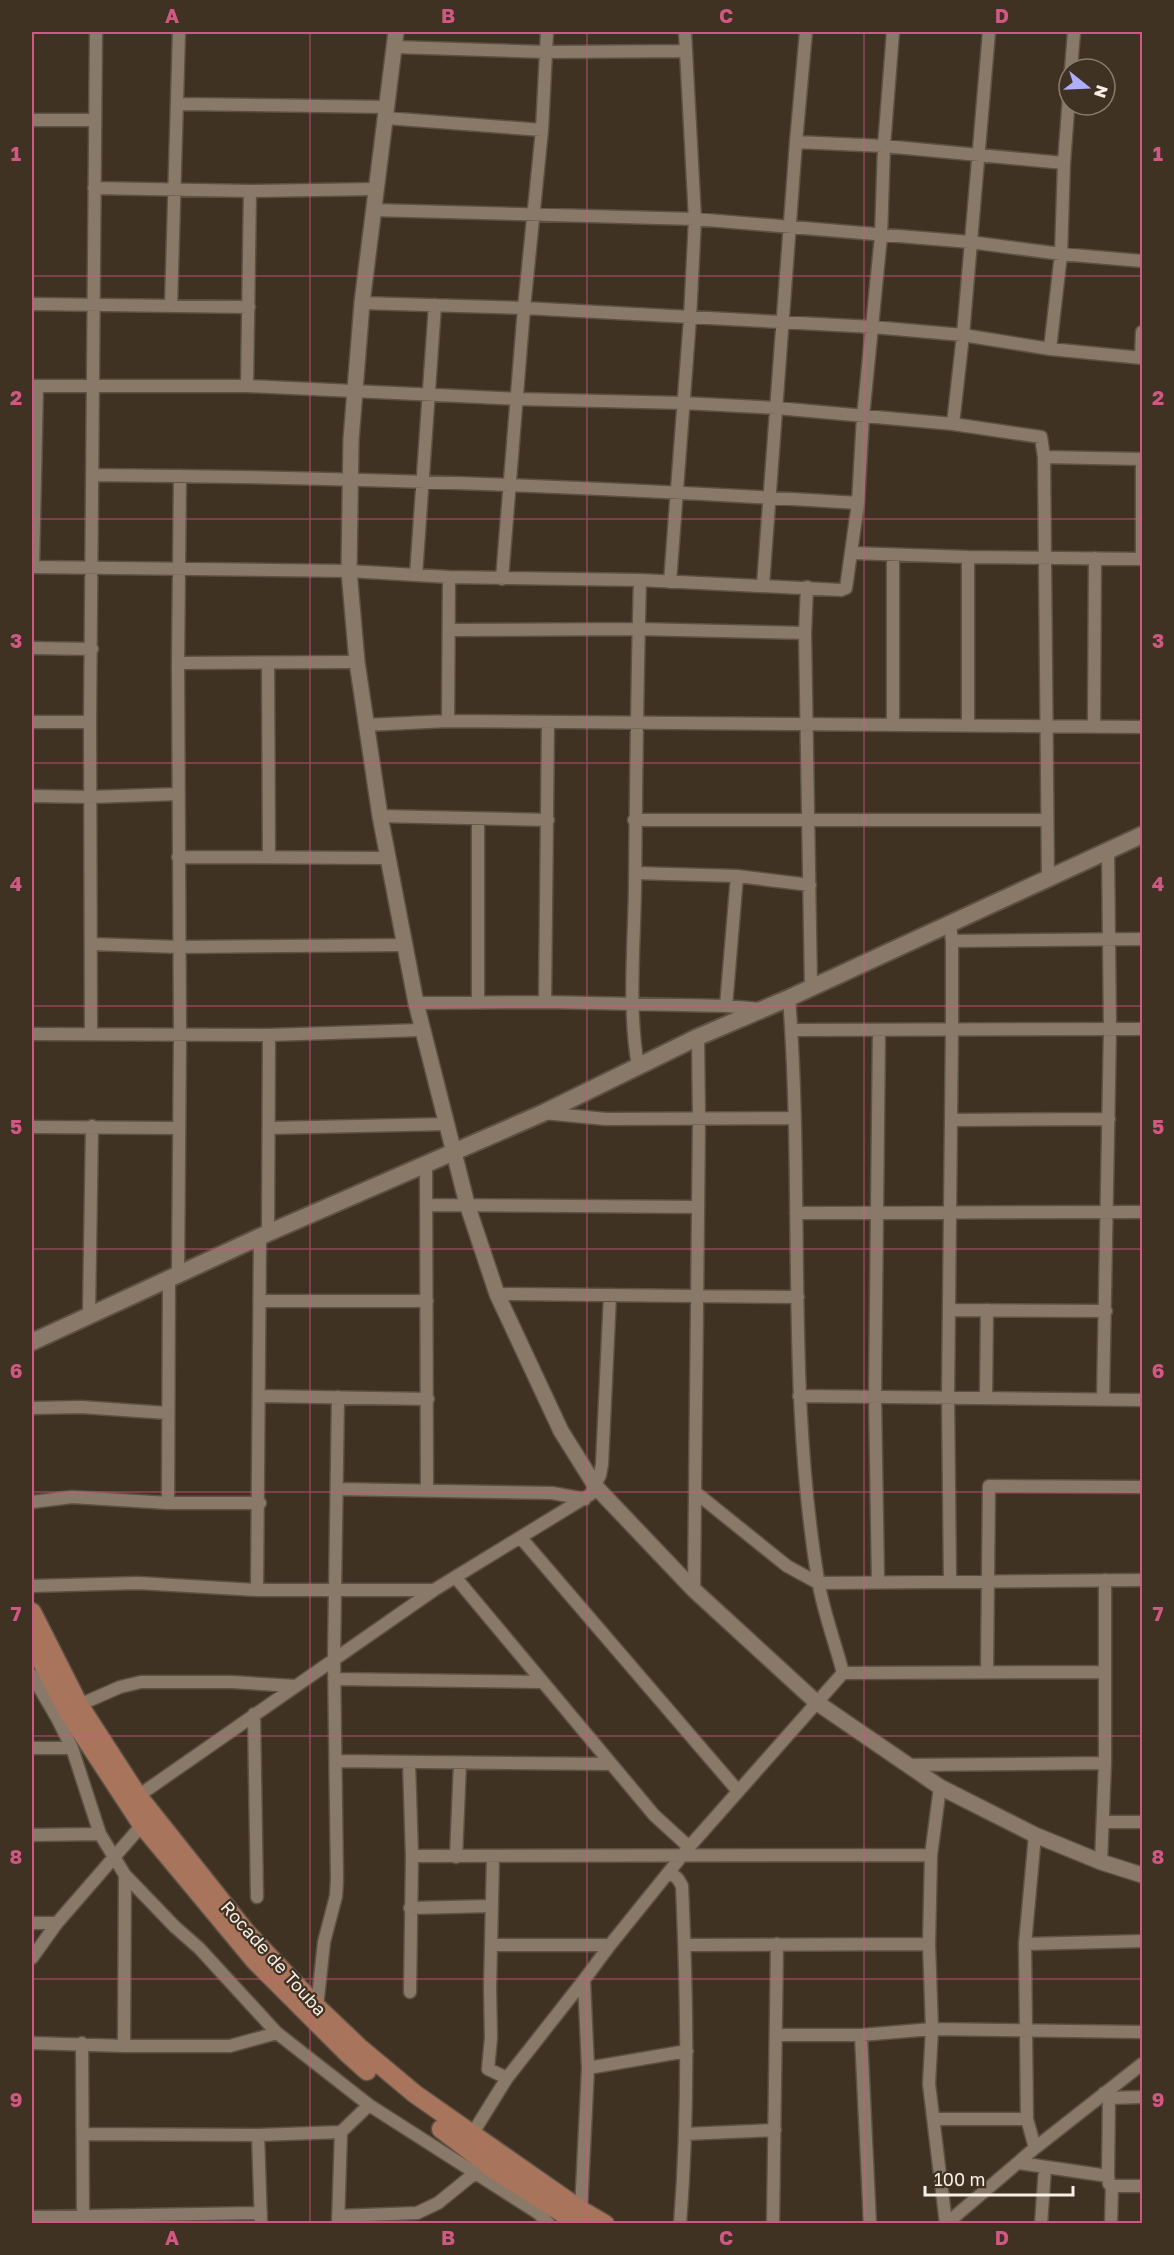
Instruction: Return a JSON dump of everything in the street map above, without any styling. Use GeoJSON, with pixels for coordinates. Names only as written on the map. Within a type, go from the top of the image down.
{"type":"FeatureCollection","features":[{"type":"Feature","properties":{"kind":"main road"},"geometry":{"type":"LineString","coordinates":[[32,1342],[264,1235],[543,1113],[698,1037],[811,988],[951,933],[1048,879],[1143,835]]}},
{"type":"Feature","properties":{"kind":"main road","name":"Rocade de Touba"},"geometry":{"type":"LineString","coordinates":[[32,1612],[68,1712],[247,1933],[317,2007],[360,2048],[415,2094],[580,2217]]}},
{"type":"Feature","properties":{"kind":"main road","name":"Rocade de Touba"},"geometry":{"type":"LineString","coordinates":[[32,1643],[68,1712],[142,1825],[255,1961],[348,2054],[399,2097],[496,2170],[580,2217],[605,2223]]}},
{"type":"Feature","properties":{"kind":"street"},"geometry":{"type":"LineString","coordinates":[[92,1034],[90,722],[96,32]]}},
{"type":"Feature","properties":{"kind":"street"},"geometry":{"type":"LineString","coordinates":[[171,306],[179,32]]}},
{"type":"Feature","properties":{"kind":"street"},"geometry":{"type":"LineString","coordinates":[[502,579],[524,308],[542,130],[547,32]]}},
{"type":"Feature","properties":{"kind":"street"},"geometry":{"type":"LineString","coordinates":[[670,582],[690,318],[695,219],[685,32]]}},
{"type":"Feature","properties":{"kind":"street"},"geometry":{"type":"LineString","coordinates":[[763,585],[791,227],[795,142],[806,32]]}},
{"type":"Feature","properties":{"kind":"street"},"geometry":{"type":"LineString","coordinates":[[893,32],[884,146],[881,236],[863,417],[858,503],[846,588],[841,590],[640,580],[502,579],[349,571],[32,567],[34,386],[247,386],[518,399],[684,403],[777,408],[863,417],[953,424],[1041,437],[1044,457],[1048,879]]}},
{"type":"Feature","properties":{"kind":"street"},"geometry":{"type":"LineString","coordinates":[[953,424],[963,335],[989,32]]}},
{"type":"Feature","properties":{"kind":"street"},"geometry":{"type":"LineString","coordinates":[[1072,57],[1074,32]]}},
{"type":"Feature","properties":{"kind":"street"},"geometry":{"type":"LineString","coordinates":[[685,51],[546,52],[395,39],[362,303],[350,479],[349,571],[357,662],[380,816],[421,1030],[448,1124],[467,1204],[497,1294],[561,1431],[596,1487],[694,1590],[816,1702],[940,1787],[1035,1835],[1101,1862],[1143,1875]]}},
{"type":"Feature","properties":{"kind":"street"},"geometry":{"type":"LineString","coordinates":[[178,104],[387,113],[542,130]]}},
{"type":"Feature","properties":{"kind":"street"},"geometry":{"type":"LineString","coordinates":[[1050,349],[1061,254],[1067,117]]}},
{"type":"Feature","properties":{"kind":"street"},"geometry":{"type":"LineString","coordinates":[[32,120],[94,120]]}},
{"type":"Feature","properties":{"kind":"street"},"geometry":{"type":"LineString","coordinates":[[795,142],[884,146],[1064,163]]}},
{"type":"Feature","properties":{"kind":"street"},"geometry":{"type":"LineString","coordinates":[[94,188],[250,191],[375,189]]}},
{"type":"Feature","properties":{"kind":"street"},"geometry":{"type":"LineString","coordinates":[[247,386],[250,191]]}},
{"type":"Feature","properties":{"kind":"street"},"geometry":{"type":"LineString","coordinates":[[373,210],[695,219],[970,242],[1061,254],[1143,261]]}},
{"type":"Feature","properties":{"kind":"street"},"geometry":{"type":"LineString","coordinates":[[362,303],[524,308],[873,327],[963,335],[1050,349],[1142,358],[1143,332]]}},
{"type":"Feature","properties":{"kind":"street"},"geometry":{"type":"LineString","coordinates":[[32,304],[249,307]]}},
{"type":"Feature","properties":{"kind":"street"},"geometry":{"type":"LineString","coordinates":[[416,575],[435,305]]}},
{"type":"Feature","properties":{"kind":"street"},"geometry":{"type":"LineString","coordinates":[[852,553],[1142,559],[1142,459],[1044,457]]}},
{"type":"Feature","properties":{"kind":"street"},"geometry":{"type":"LineString","coordinates":[[93,475],[350,479],[676,491],[858,503]]}},
{"type":"Feature","properties":{"kind":"street"},"geometry":{"type":"LineString","coordinates":[[168,1503],[167,1413],[179,1128],[180,476]]}},
{"type":"Feature","properties":{"kind":"street"},"geometry":{"type":"LineString","coordinates":[[893,555],[893,723]]}},
{"type":"Feature","properties":{"kind":"street"},"geometry":{"type":"LineString","coordinates":[[968,557],[968,726]]}},
{"type":"Feature","properties":{"kind":"street"},"geometry":{"type":"LineString","coordinates":[[1094,726],[1095,558]]}},
{"type":"Feature","properties":{"kind":"street"},"geometry":{"type":"LineString","coordinates":[[448,721],[449,577]]}},
{"type":"Feature","properties":{"kind":"street"},"geometry":{"type":"LineString","coordinates":[[638,1066],[634,1047],[633,1006],[634,820],[640,580]]}},
{"type":"Feature","properties":{"kind":"street"},"geometry":{"type":"LineString","coordinates":[[807,587],[805,633],[810,819],[811,988]]}},
{"type":"Feature","properties":{"kind":"street"},"geometry":{"type":"LineString","coordinates":[[449,630],[638,629],[805,633]]}},
{"type":"Feature","properties":{"kind":"street"},"geometry":{"type":"LineString","coordinates":[[32,648],[92,649]]}},
{"type":"Feature","properties":{"kind":"street"},"geometry":{"type":"LineString","coordinates":[[178,663],[357,662]]}},
{"type":"Feature","properties":{"kind":"street"},"geometry":{"type":"LineString","coordinates":[[268,663],[269,856]]}},
{"type":"Feature","properties":{"kind":"street"},"geometry":{"type":"LineString","coordinates":[[366,725],[448,721],[893,723],[1143,727]]}},
{"type":"Feature","properties":{"kind":"street"},"geometry":{"type":"LineString","coordinates":[[32,722],[90,722]]}},
{"type":"Feature","properties":{"kind":"street"},"geometry":{"type":"LineString","coordinates":[[545,1002],[548,722]]}},
{"type":"Feature","properties":{"kind":"street"},"geometry":{"type":"LineString","coordinates":[[32,796],[91,797],[178,794]]}},
{"type":"Feature","properties":{"kind":"street"},"geometry":{"type":"LineString","coordinates":[[380,816],[548,820]]}},
{"type":"Feature","properties":{"kind":"street"},"geometry":{"type":"LineString","coordinates":[[478,819],[478,1001]]}},
{"type":"Feature","properties":{"kind":"street"},"geometry":{"type":"LineString","coordinates":[[634,820],[1047,820]]}},
{"type":"Feature","properties":{"kind":"street"},"geometry":{"type":"LineString","coordinates":[[1103,1400],[1110,1029],[1108,851]]}},
{"type":"Feature","properties":{"kind":"street"},"geometry":{"type":"LineString","coordinates":[[178,857],[387,858]]}},
{"type":"Feature","properties":{"kind":"street"},"geometry":{"type":"LineString","coordinates":[[635,873],[737,876],[810,885]]}},
{"type":"Feature","properties":{"kind":"street"},"geometry":{"type":"LineString","coordinates":[[726,1006],[737,876]]}},
{"type":"Feature","properties":{"kind":"street"},"geometry":{"type":"LineString","coordinates":[[950,1580],[948,1397],[951,1213],[951,933],[1109,940],[1143,939]]}},
{"type":"Feature","properties":{"kind":"street"},"geometry":{"type":"LineString","coordinates":[[91,944],[404,945]]}},
{"type":"Feature","properties":{"kind":"street"},"geometry":{"type":"LineString","coordinates":[[789,998],[792,1030],[800,1396],[807,1493],[818,1582],[843,1672]]}},
{"type":"Feature","properties":{"kind":"street"},"geometry":{"type":"LineString","coordinates":[[416,1003],[545,1002],[633,1006],[726,1006],[763,1010]]}},
{"type":"Feature","properties":{"kind":"street"},"geometry":{"type":"LineString","coordinates":[[792,1030],[1143,1029]]}},
{"type":"Feature","properties":{"kind":"street"},"geometry":{"type":"LineString","coordinates":[[32,1034],[180,1036],[421,1030]]}},
{"type":"Feature","properties":{"kind":"street"},"geometry":{"type":"LineString","coordinates":[[878,1581],[875,1396],[879,1030]]}},
{"type":"Feature","properties":{"kind":"street"},"geometry":{"type":"LineString","coordinates":[[257,1590],[260,1503],[260,1301],[269,1128],[269,1035]]}},
{"type":"Feature","properties":{"kind":"street"},"geometry":{"type":"LineString","coordinates":[[694,1590],[698,1037]]}},
{"type":"Feature","properties":{"kind":"street"},"geometry":{"type":"LineString","coordinates":[[543,1113],[606,1119],[793,1118]]}},
{"type":"Feature","properties":{"kind":"street"},"geometry":{"type":"LineString","coordinates":[[951,1120],[1109,1119]]}},
{"type":"Feature","properties":{"kind":"street"},"geometry":{"type":"LineString","coordinates":[[269,1128],[448,1124]]}},
{"type":"Feature","properties":{"kind":"street"},"geometry":{"type":"LineString","coordinates":[[89,1314],[92,1126]]}},
{"type":"Feature","properties":{"kind":"street"},"geometry":{"type":"LineString","coordinates":[[32,1127],[179,1128]]}},
{"type":"Feature","properties":{"kind":"street"},"geometry":{"type":"LineString","coordinates":[[426,1165],[428,1399],[426,1489]]}},
{"type":"Feature","properties":{"kind":"street"},"geometry":{"type":"LineString","coordinates":[[427,1205],[698,1207]]}},
{"type":"Feature","properties":{"kind":"street"},"geometry":{"type":"LineString","coordinates":[[796,1213],[1143,1212]]}},
{"type":"Feature","properties":{"kind":"street"},"geometry":{"type":"LineString","coordinates":[[497,1294],[798,1297]]}},
{"type":"Feature","properties":{"kind":"street"},"geometry":{"type":"LineString","coordinates":[[138,1796],[434,1590],[585,1499],[596,1487],[602,1464],[610,1295]]}},
{"type":"Feature","properties":{"kind":"street"},"geometry":{"type":"LineString","coordinates":[[260,1301],[427,1301]]}},
{"type":"Feature","properties":{"kind":"street"},"geometry":{"type":"LineString","coordinates":[[950,1310],[1106,1311]]}},
{"type":"Feature","properties":{"kind":"street"},"geometry":{"type":"LineString","coordinates":[[986,1398],[987,1310]]}},
{"type":"Feature","properties":{"kind":"street"},"geometry":{"type":"LineString","coordinates":[[260,1396],[428,1399]]}},
{"type":"Feature","properties":{"kind":"street"},"geometry":{"type":"LineString","coordinates":[[800,1396],[1143,1400]]}},
{"type":"Feature","properties":{"kind":"street"},"geometry":{"type":"LineString","coordinates":[[317,2007],[324,1942],[336,1896],[334,1658],[338,1397]]}},
{"type":"Feature","properties":{"kind":"street"},"geometry":{"type":"LineString","coordinates":[[32,1407],[81,1407],[167,1413]]}},
{"type":"Feature","properties":{"kind":"street"},"geometry":{"type":"LineString","coordinates":[[987,1671],[989,1486],[1143,1487]]}},
{"type":"Feature","properties":{"kind":"street"},"geometry":{"type":"LineString","coordinates":[[338,1489],[552,1493],[585,1499]]}},
{"type":"Feature","properties":{"kind":"street"},"geometry":{"type":"LineString","coordinates":[[695,1492],[788,1566],[818,1582],[1143,1580]]}},
{"type":"Feature","properties":{"kind":"street"},"geometry":{"type":"LineString","coordinates":[[32,1502],[72,1497],[168,1503],[260,1503]]}},
{"type":"Feature","properties":{"kind":"street"},"geometry":{"type":"LineString","coordinates":[[521,1538],[738,1791]]}},
{"type":"Feature","properties":{"kind":"street"},"geometry":{"type":"LineString","coordinates":[[456,1578],[610,1764],[686,1851]]}},
{"type":"Feature","properties":{"kind":"street"},"geometry":{"type":"LineString","coordinates":[[1101,1862],[1105,1763],[1105,1580]]}},
{"type":"Feature","properties":{"kind":"street"},"geometry":{"type":"LineString","coordinates":[[32,1586],[138,1583],[257,1590],[434,1590]]}},
{"type":"Feature","properties":{"kind":"street"},"geometry":{"type":"LineString","coordinates":[[471,2136],[507,2078],[610,1945],[686,1851],[843,1672],[1106,1671]]}},
{"type":"Feature","properties":{"kind":"street"},"geometry":{"type":"LineString","coordinates":[[32,1675],[68,1712],[72,1748],[100,1834],[125,1875],[175,1927],[199,1948],[277,2032],[369,2105],[549,2223]]}},
{"type":"Feature","properties":{"kind":"street"},"geometry":{"type":"LineString","coordinates":[[334,1680],[542,1682]]}},
{"type":"Feature","properties":{"kind":"street"},"geometry":{"type":"LineString","coordinates":[[68,1712],[120,1687],[141,1682],[232,1682],[295,1686]]}},
{"type":"Feature","properties":{"kind":"street"},"geometry":{"type":"LineString","coordinates":[[254,1714],[257,1898]]}},
{"type":"Feature","properties":{"kind":"street"},"geometry":{"type":"LineString","coordinates":[[32,1748],[72,1748]]}},
{"type":"Feature","properties":{"kind":"street"},"geometry":{"type":"LineString","coordinates":[[336,1761],[610,1764]]}},
{"type":"Feature","properties":{"kind":"street"},"geometry":{"type":"LineString","coordinates":[[409,1762],[412,1856],[410,1992]]}},
{"type":"Feature","properties":{"kind":"street"},"geometry":{"type":"LineString","coordinates":[[456,1857],[460,1763]]}},
{"type":"Feature","properties":{"kind":"street"},"geometry":{"type":"LineString","coordinates":[[908,1765],[1105,1763]]}},
{"type":"Feature","properties":{"kind":"street"},"geometry":{"type":"LineString","coordinates":[[940,1787],[931,1855],[929,1944],[932,2029],[929,2084],[946,2223]]}},
{"type":"Feature","properties":{"kind":"street"},"geometry":{"type":"LineString","coordinates":[[1103,1822],[1143,1822]]}},
{"type":"Feature","properties":{"kind":"street"},"geometry":{"type":"LineString","coordinates":[[32,1958],[57,1923],[142,1825]]}},
{"type":"Feature","properties":{"kind":"street"},"geometry":{"type":"LineString","coordinates":[[32,1835],[100,1834]]}},
{"type":"Feature","properties":{"kind":"street"},"geometry":{"type":"LineString","coordinates":[[1035,1835],[1025,1944],[1027,2119],[1035,2148]]}},
{"type":"Feature","properties":{"kind":"street"},"geometry":{"type":"LineString","coordinates":[[412,1856],[493,1857],[686,1851],[931,1855]]}},
{"type":"Feature","properties":{"kind":"street"},"geometry":{"type":"LineString","coordinates":[[493,1857],[491,2038],[488,2068],[507,2078]]}},
{"type":"Feature","properties":{"kind":"street"},"geometry":{"type":"LineString","coordinates":[[670,1872],[682,1886],[685,1945],[687,2051],[683,2199],[680,2223]]}},
{"type":"Feature","properties":{"kind":"street"},"geometry":{"type":"LineString","coordinates":[[124,2046],[125,1875]]}},
{"type":"Feature","properties":{"kind":"street"},"geometry":{"type":"LineString","coordinates":[[410,1908],[491,1906]]}},
{"type":"Feature","properties":{"kind":"street"},"geometry":{"type":"LineString","coordinates":[[32,1923],[57,1923]]}},
{"type":"Feature","properties":{"kind":"street"},"geometry":{"type":"LineString","coordinates":[[1025,1944],[1143,1941]]}},
{"type":"Feature","properties":{"kind":"street"},"geometry":{"type":"LineString","coordinates":[[773,2223],[777,1944]]}},
{"type":"Feature","properties":{"kind":"street"},"geometry":{"type":"LineString","coordinates":[[685,1945],[929,1944]]}},
{"type":"Feature","properties":{"kind":"street"},"geometry":{"type":"LineString","coordinates":[[491,1945],[610,1945]]}},
{"type":"Feature","properties":{"kind":"street"},"geometry":{"type":"LineString","coordinates":[[580,2217],[588,2068],[584,1980]]}},
{"type":"Feature","properties":{"kind":"street"},"geometry":{"type":"LineString","coordinates":[[777,2035],[861,2036],[932,2029],[1143,2032]]}},
{"type":"Feature","properties":{"kind":"street"},"geometry":{"type":"LineString","coordinates":[[32,2043],[230,2046],[277,2032]]}},
{"type":"Feature","properties":{"kind":"street"},"geometry":{"type":"LineString","coordinates":[[861,2036],[870,2223]]}},
{"type":"Feature","properties":{"kind":"street"},"geometry":{"type":"LineString","coordinates":[[82,2043],[83,2215]]}},
{"type":"Feature","properties":{"kind":"street"},"geometry":{"type":"LineString","coordinates":[[588,2068],[687,2051]]}},
{"type":"Feature","properties":{"kind":"street"},"geometry":{"type":"LineString","coordinates":[[946,2223],[1035,2148],[1107,2095],[1143,2064]]}},
{"type":"Feature","properties":{"kind":"street"},"geometry":{"type":"LineString","coordinates":[[1107,2095],[1143,2097]]}},
{"type":"Feature","properties":{"kind":"street"},"geometry":{"type":"LineString","coordinates":[[1107,2095],[1111,2223]]}},
{"type":"Feature","properties":{"kind":"street"},"geometry":{"type":"LineString","coordinates":[[83,2134],[258,2135],[341,2132],[369,2105]]}},
{"type":"Feature","properties":{"kind":"street"},"geometry":{"type":"LineString","coordinates":[[933,2119],[1027,2119]]}},
{"type":"Feature","properties":{"kind":"street"},"geometry":{"type":"LineString","coordinates":[[685,2134],[775,2130]]}},
{"type":"Feature","properties":{"kind":"street"},"geometry":{"type":"LineString","coordinates":[[341,2132],[338,2220],[417,2213],[438,2203],[475,2173]]}},
{"type":"Feature","properties":{"kind":"street"},"geometry":{"type":"LineString","coordinates":[[32,2217],[83,2215],[261,2218],[258,2135]]}},
{"type":"Feature","properties":{"kind":"street"},"geometry":{"type":"LineString","coordinates":[[1019,2163],[1143,2186]]}},
{"type":"Feature","properties":{"kind":"street"},"geometry":{"type":"LineString","coordinates":[[1041,2223],[1045,2168]]}}]}
